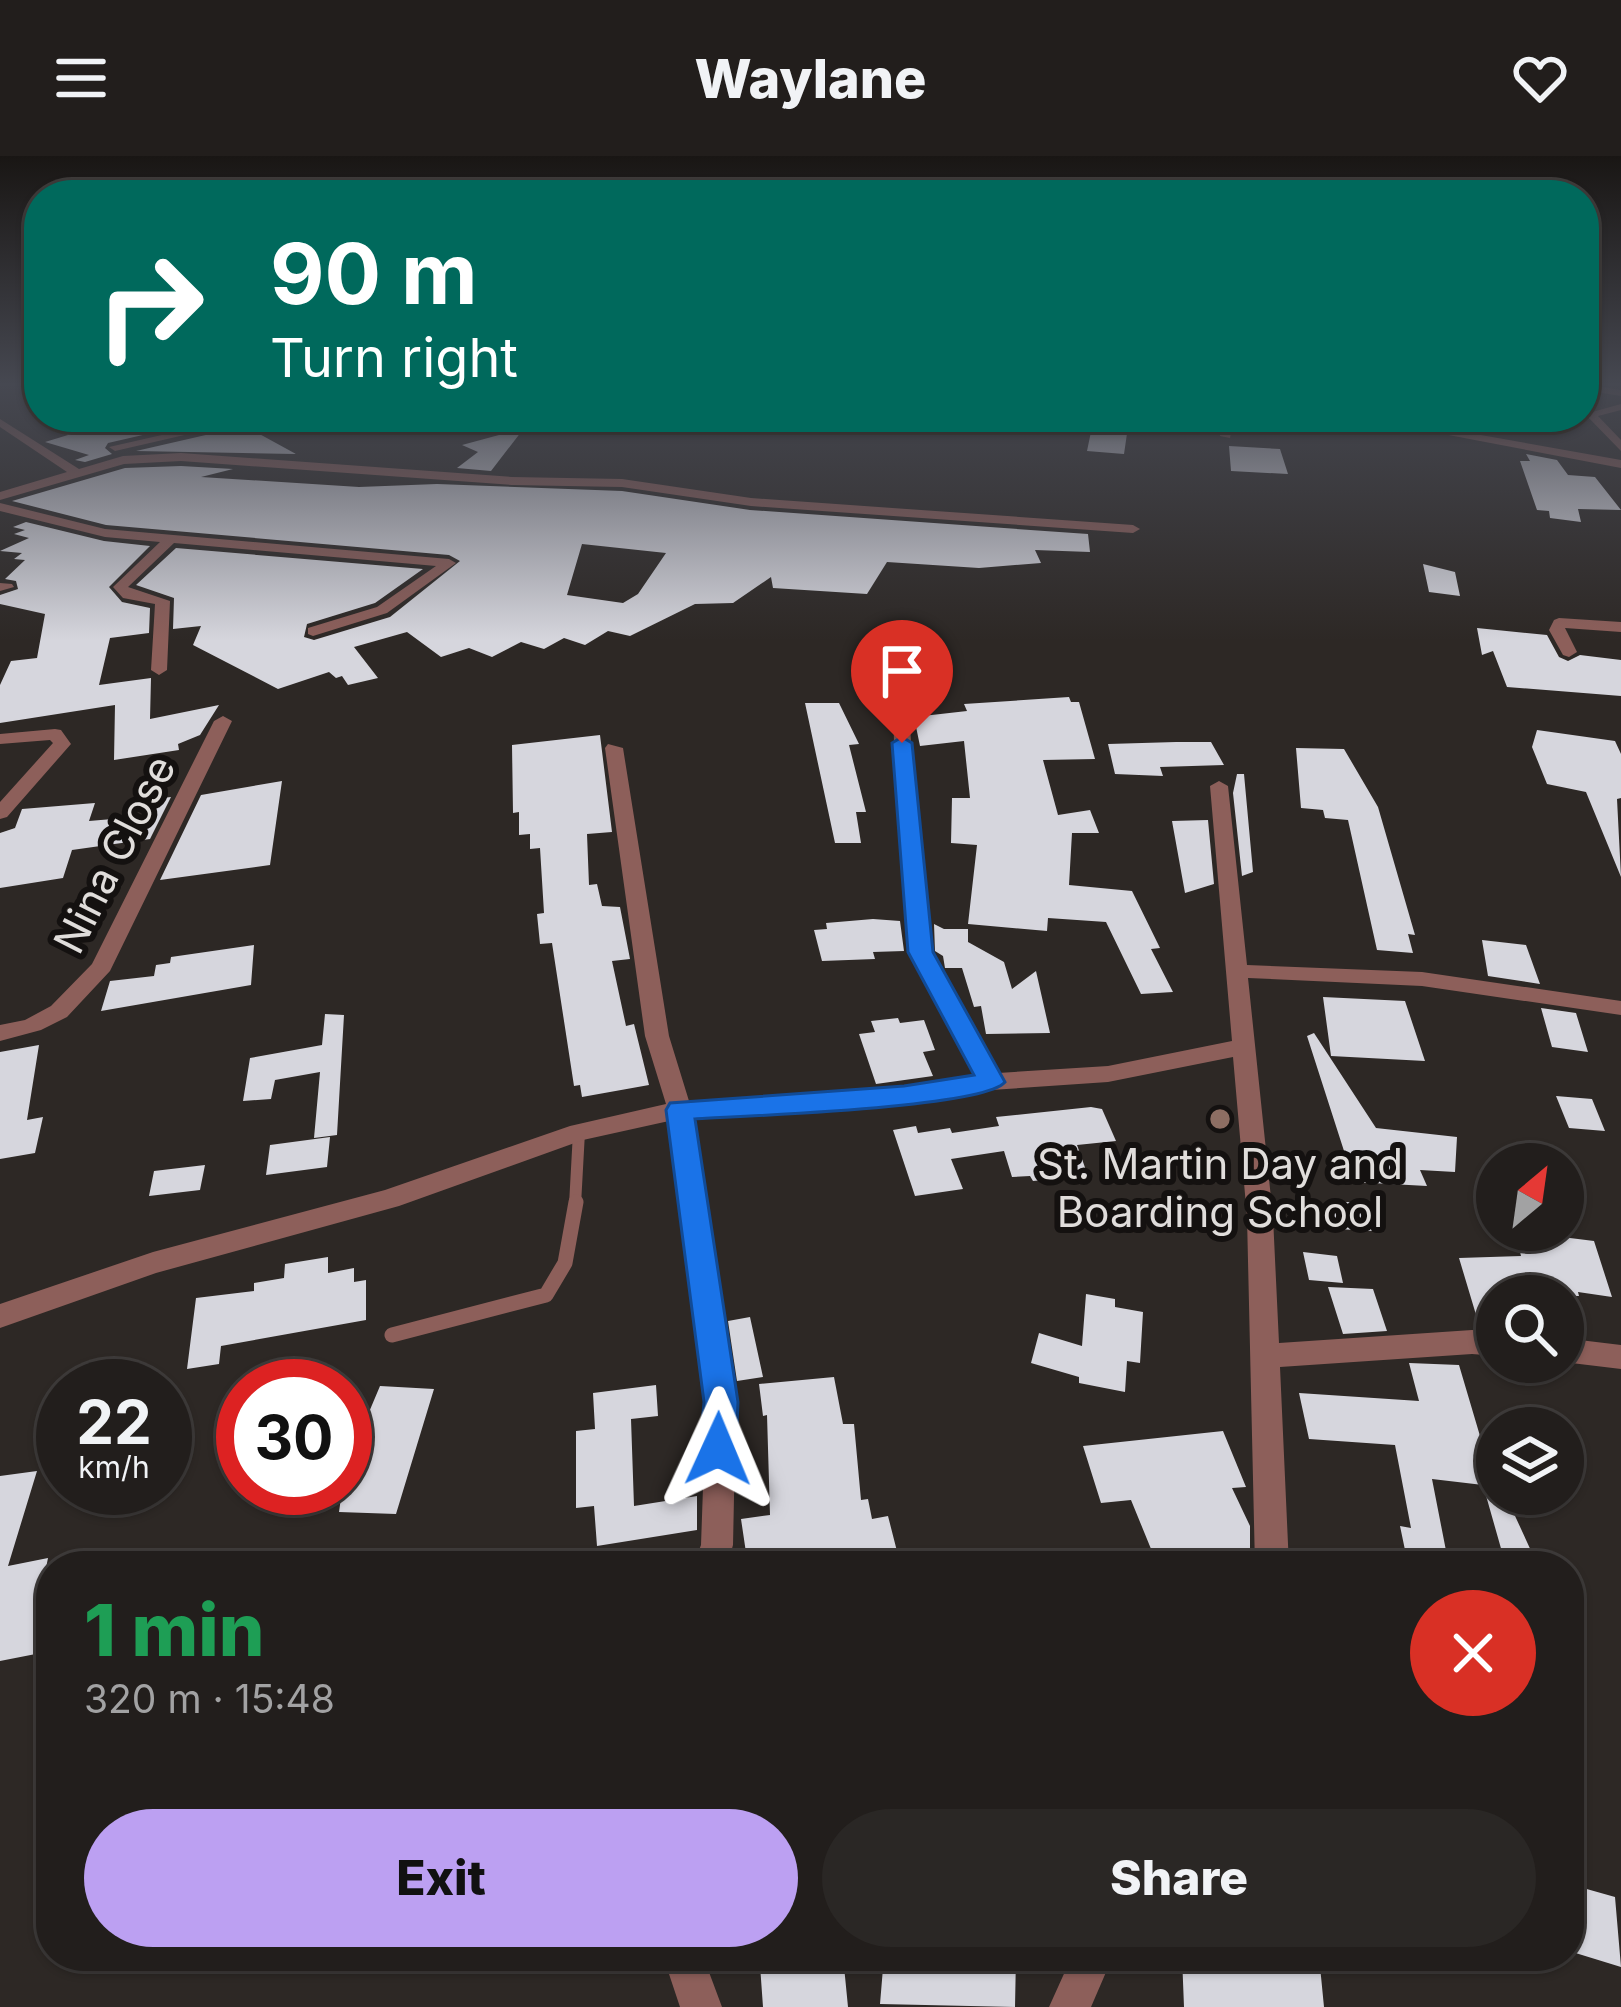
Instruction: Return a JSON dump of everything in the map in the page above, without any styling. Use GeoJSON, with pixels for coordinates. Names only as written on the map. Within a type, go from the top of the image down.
{"type":"FeatureCollection","features":[{"type":"Feature","properties":{"kind":"street"},"geometry":{"type":"LineString","coordinates":[[0,496],[60,468]]}},
{"type":"Feature","properties":{"kind":"street"},"geometry":{"type":"LineString","coordinates":[[338,468],[512,481],[622,483],[752,502],[1132,529]]}},
{"type":"Feature","properties":{"kind":"street"},"geometry":{"type":"LineString","coordinates":[[0,507],[105,533],[449,563],[382,610],[314,631]]}},
{"type":"Feature","properties":{"kind":"street"},"geometry":{"type":"LineString","coordinates":[[159,670],[163,602],[128,595],[119,587],[171,539]]}},
{"type":"Feature","properties":{"kind":"street"},"geometry":{"type":"LineString","coordinates":[[1569,652],[1557,630],[1559,623],[1621,627]]}},
{"type":"Feature","properties":{"kind":"street"},"geometry":{"type":"LineString","coordinates":[[901,697],[904,790],[920,952],[991,1082]]}},
{"type":"Feature","properties":{"kind":"street","name":"Nina Close"},"geometry":{"type":"LineString","coordinates":[[0,1033],[62,1014],[102,966],[223,722]]}},
{"type":"Feature","properties":{"kind":"street"},"geometry":{"type":"LineString","coordinates":[[0,740],[55,734],[62,744],[0,813]]}},
{"type":"Feature","properties":{"kind":"street"},"geometry":{"type":"LineString","coordinates":[[614,748],[657,1036],[680,1110],[721,1402],[715,1551]]}},
{"type":"Feature","properties":{"kind":"street"},"geometry":{"type":"LineString","coordinates":[[1219,786],[1260,1216],[1272,1551]]}},
{"type":"Feature","properties":{"kind":"street"},"geometry":{"type":"LineString","coordinates":[[1237,971],[1422,979],[1621,1008]]}},
{"type":"Feature","properties":{"kind":"street"},"geometry":{"type":"LineString","coordinates":[[0,1316],[153,1264],[390,1198],[579,1132],[680,1110],[904,1096],[991,1082],[1108,1074],[1243,1047]]}},
{"type":"Feature","properties":{"kind":"street"},"geometry":{"type":"LineString","coordinates":[[1264,1356],[1476,1342]]}},
{"type":"Feature","properties":{"kind":"street"},"geometry":{"type":"LineString","coordinates":[[1584,1353],[1621,1358]]}},
{"type":"Feature","properties":{"kind":"street"},"geometry":{"type":"LineString","coordinates":[[688,1971],[701,2007]]}},
{"type":"Feature","properties":{"kind":"street"},"geometry":{"type":"LineString","coordinates":[[1070,2007],[1086,1971]]}},
{"type":"Feature","properties":{"kind":"lane"},"geometry":{"type":"LineString","coordinates":[[392,1335],[546,1295],[556,1285],[574,1208],[579,1132]]}},
{"type":"Feature","properties":{"kind":"building"},"geometry":{"type":"Polygon","coordinates":[[[124,468],[222,468],[233,469],[201,477],[359,487],[437,484],[622,491],[750,510],[1088,534],[1090,552],[1035,550],[1041,563],[979,568],[887,562],[867,594],[773,588],[771,577],[733,603],[695,604],[630,636],[608,631],[585,645],[564,638],[544,649],[521,642],[492,657],[469,648],[441,657],[407,632],[354,647],[378,678],[348,685],[342,676],[336,678],[329,672],[278,689],[193,645],[201,626],[173,629],[174,598],[136,585],[176,548],[423,569],[375,603],[307,624],[304,637],[314,640],[390,617],[460,561],[449,555],[106,525],[12,501],[124,468]],[[582,544],[567,595],[623,603],[638,594],[666,553],[582,544]]]}},
{"type":"Feature","properties":{"kind":"building"},"geometry":{"type":"Polygon","coordinates":[[[1286,468],[1288,474],[1231,471],[1286,468]]]}},
{"type":"Feature","properties":{"kind":"building"},"geometry":{"type":"Polygon","coordinates":[[[1523,468],[1563,468],[1568,475],[1595,477],[1621,510],[1578,509],[1581,522],[1550,518],[1549,511],[1537,510],[1523,468]]]}},
{"type":"Feature","properties":{"kind":"building"},"geometry":{"type":"Polygon","coordinates":[[[26,522],[104,541],[150,546],[109,587],[122,602],[150,608],[149,633],[110,638],[99,685],[151,678],[150,719],[219,705],[200,735],[178,744],[179,750],[114,760],[115,705],[0,723],[0,685],[11,661],[37,658],[45,614],[0,604],[0,595],[18,589],[16,581],[5,579],[25,560],[14,559],[22,553],[0,551],[29,538],[14,534],[25,530],[13,527],[26,522]]]}},
{"type":"Feature","properties":{"kind":"building"},"geometry":{"type":"Polygon","coordinates":[[[1423,564],[1455,572],[1460,596],[1429,592],[1423,564]]]}},
{"type":"Feature","properties":{"kind":"building"},"geometry":{"type":"Polygon","coordinates":[[[1477,628],[1547,635],[1559,657],[1568,661],[1580,655],[1621,660],[1621,696],[1507,687],[1493,651],[1482,655],[1477,628]]]}},
{"type":"Feature","properties":{"kind":"building"},"geometry":{"type":"Polygon","coordinates":[[[1069,697],[1079,702],[1095,759],[1043,760],[1058,815],[1090,810],[1099,833],[1072,833],[1069,885],[1132,891],[1160,948],[1151,949],[1173,992],[1141,994],[1106,922],[1048,918],[1047,931],[968,924],[977,845],[951,843],[952,798],[970,798],[964,741],[920,746],[914,717],[967,711],[964,704],[1069,697]]]}},
{"type":"Feature","properties":{"kind":"building"},"geometry":{"type":"Polygon","coordinates":[[[805,703],[839,703],[859,744],[849,745],[866,812],[856,812],[861,843],[835,843],[805,703]]]}},
{"type":"Feature","properties":{"kind":"building"},"geometry":{"type":"Polygon","coordinates":[[[1537,730],[1615,741],[1621,754],[1621,798],[1617,799],[1621,877],[1586,792],[1547,784],[1532,747],[1537,730]]]}},
{"type":"Feature","properties":{"kind":"building"},"geometry":{"type":"Polygon","coordinates":[[[600,735],[612,832],[587,834],[589,885],[597,884],[602,906],[620,907],[630,959],[612,961],[626,1026],[634,1024],[649,1085],[582,1097],[580,1085],[574,1086],[552,943],[540,944],[537,914],[544,913],[540,848],[530,849],[530,834],[519,835],[519,812],[513,813],[512,745],[600,735]]]}},
{"type":"Feature","properties":{"kind":"building"},"geometry":{"type":"Polygon","coordinates":[[[1211,742],[1224,765],[1160,767],[1163,776],[1115,774],[1108,744],[1211,742]]]}},
{"type":"Feature","properties":{"kind":"building"},"geometry":{"type":"Polygon","coordinates":[[[1296,748],[1344,749],[1378,807],[1415,935],[1408,934],[1413,953],[1377,950],[1348,820],[1325,818],[1323,810],[1301,808],[1296,748]]]}},
{"type":"Feature","properties":{"kind":"building"},"geometry":{"type":"Polygon","coordinates":[[[1237,774],[1244,774],[1253,872],[1242,876],[1233,793],[1237,774]]]}},
{"type":"Feature","properties":{"kind":"building"},"geometry":{"type":"Polygon","coordinates":[[[282,781],[270,865],[160,880],[201,795],[282,781]]]}},
{"type":"Feature","properties":{"kind":"building"},"geometry":{"type":"Polygon","coordinates":[[[171,797],[150,839],[72,850],[63,878],[0,888],[0,833],[15,828],[22,809],[95,803],[89,821],[148,816],[154,799],[171,797]]]}},
{"type":"Feature","properties":{"kind":"building"},"geometry":{"type":"Polygon","coordinates":[[[1208,820],[1214,884],[1185,893],[1172,821],[1208,820]]]}},
{"type":"Feature","properties":{"kind":"building"},"geometry":{"type":"Polygon","coordinates":[[[900,921],[904,951],[873,952],[875,959],[822,961],[814,930],[827,929],[826,923],[900,921]]]}},
{"type":"Feature","properties":{"kind":"building"},"geometry":{"type":"Polygon","coordinates":[[[934,924],[968,929],[968,942],[1004,962],[1012,989],[1036,971],[1050,1033],[986,1034],[981,1006],[974,1007],[962,968],[945,968],[943,956],[935,951],[934,924]]]}},
{"type":"Feature","properties":{"kind":"building"},"geometry":{"type":"Polygon","coordinates":[[[1482,940],[1526,945],[1540,984],[1488,976],[1482,940]]]}},
{"type":"Feature","properties":{"kind":"building"},"geometry":{"type":"Polygon","coordinates":[[[254,945],[251,985],[101,1011],[110,981],[154,976],[156,965],[170,963],[171,957],[254,945]]]}},
{"type":"Feature","properties":{"kind":"building"},"geometry":{"type":"Polygon","coordinates":[[[1323,997],[1405,1001],[1425,1061],[1331,1056],[1323,997]]]}},
{"type":"Feature","properties":{"kind":"building"},"geometry":{"type":"Polygon","coordinates":[[[1541,1008],[1576,1013],[1588,1052],[1552,1047],[1541,1008]]]}},
{"type":"Feature","properties":{"kind":"building"},"geometry":{"type":"Polygon","coordinates":[[[325,1014],[344,1015],[337,1135],[314,1138],[320,1072],[275,1080],[271,1099],[243,1101],[250,1058],[322,1045],[325,1014]]]}},
{"type":"Feature","properties":{"kind":"building"},"geometry":{"type":"Polygon","coordinates":[[[898,1018],[900,1023],[924,1020],[935,1050],[923,1052],[933,1076],[876,1084],[859,1034],[875,1032],[871,1021],[898,1018]]]}},
{"type":"Feature","properties":{"kind":"building"},"geometry":{"type":"Polygon","coordinates":[[[1314,1033],[1376,1128],[1457,1137],[1455,1172],[1420,1170],[1427,1186],[1354,1182],[1307,1036],[1314,1033]]]}},
{"type":"Feature","properties":{"kind":"building"},"geometry":{"type":"Polygon","coordinates":[[[39,1045],[27,1120],[43,1117],[35,1153],[0,1159],[0,1052],[39,1045]]]}},
{"type":"Feature","properties":{"kind":"building"},"geometry":{"type":"Polygon","coordinates":[[[1556,1096],[1592,1099],[1605,1131],[1569,1128],[1556,1096]]]}},
{"type":"Feature","properties":{"kind":"building"},"geometry":{"type":"Polygon","coordinates":[[[1102,1109],[1116,1141],[1077,1145],[1088,1176],[1033,1181],[1030,1176],[1012,1177],[1004,1151],[951,1159],[963,1189],[915,1196],[893,1130],[916,1126],[918,1133],[950,1128],[952,1133],[999,1126],[996,1117],[1102,1109]]]}},
{"type":"Feature","properties":{"kind":"building"},"geometry":{"type":"Polygon","coordinates":[[[330,1137],[327,1167],[266,1175],[270,1145],[330,1137]]]}},
{"type":"Feature","properties":{"kind":"building"},"geometry":{"type":"Polygon","coordinates":[[[205,1165],[200,1190],[149,1196],[154,1171],[205,1165]]]}},
{"type":"Feature","properties":{"kind":"building"},"geometry":{"type":"Polygon","coordinates":[[[1329,1201],[1364,1203],[1373,1231],[1338,1229],[1329,1201]]]}},
{"type":"Feature","properties":{"kind":"building"},"geometry":{"type":"Polygon","coordinates":[[[1584,1240],[1594,1241],[1612,1297],[1584,1293],[1584,1275],[1476,1275],[1476,1315],[1459,1258],[1521,1256],[1520,1251],[1584,1251],[1584,1240]]]}},
{"type":"Feature","properties":{"kind":"building"},"geometry":{"type":"Polygon","coordinates":[[[1303,1252],[1337,1256],[1343,1283],[1309,1280],[1303,1252]]]}},
{"type":"Feature","properties":{"kind":"building"},"geometry":{"type":"Polygon","coordinates":[[[328,1257],[328,1273],[354,1268],[354,1282],[366,1280],[366,1320],[221,1346],[216,1364],[192,1368],[188,1359],[196,1298],[254,1291],[254,1283],[284,1278],[285,1264],[328,1257]]]}},
{"type":"Feature","properties":{"kind":"building"},"geometry":{"type":"Polygon","coordinates":[[[1328,1287],[1373,1289],[1387,1331],[1343,1334],[1328,1287]]]}},
{"type":"Feature","properties":{"kind":"building"},"geometry":{"type":"Polygon","coordinates":[[[1086,1294],[1115,1299],[1115,1307],[1143,1312],[1140,1363],[1127,1361],[1125,1392],[1079,1383],[1079,1377],[1031,1363],[1039,1333],[1082,1346],[1086,1294]]]}},
{"type":"Feature","properties":{"kind":"building"},"geometry":{"type":"Polygon","coordinates":[[[750,1317],[763,1377],[737,1381],[728,1321],[750,1317]]]}},
{"type":"Feature","properties":{"kind":"building"},"geometry":{"type":"Polygon","coordinates":[[[1409,1363],[1459,1365],[1476,1422],[1476,1484],[1432,1479],[1446,1551],[1405,1550],[1400,1526],[1411,1528],[1395,1445],[1309,1439],[1299,1393],[1419,1401],[1409,1363]]]}},
{"type":"Feature","properties":{"kind":"building"},"geometry":{"type":"Polygon","coordinates":[[[834,1377],[843,1424],[854,1424],[861,1500],[868,1499],[872,1519],[888,1516],[897,1551],[746,1551],[741,1519],[770,1515],[767,1415],[763,1416],[759,1384],[834,1377]]]}},
{"type":"Feature","properties":{"kind":"building"},"geometry":{"type":"Polygon","coordinates":[[[656,1385],[658,1416],[631,1419],[634,1506],[697,1496],[697,1530],[597,1546],[594,1506],[576,1508],[576,1431],[595,1429],[593,1393],[656,1385]]]}},
{"type":"Feature","properties":{"kind":"building"},"geometry":{"type":"Polygon","coordinates":[[[380,1386],[434,1389],[396,1514],[372,1513],[372,1405],[380,1386]]]}},
{"type":"Feature","properties":{"kind":"building"},"geometry":{"type":"Polygon","coordinates":[[[1223,1431],[1246,1487],[1232,1488],[1250,1526],[1250,1551],[1152,1551],[1131,1500],[1101,1503],[1083,1446],[1223,1431]]]}},
{"type":"Feature","properties":{"kind":"building"},"geometry":{"type":"Polygon","coordinates":[[[36,1471],[8,1566],[36,1560],[36,1654],[0,1661],[0,1476],[36,1471]]]}},
{"type":"Feature","properties":{"kind":"building"},"geometry":{"type":"Polygon","coordinates":[[[1492,1515],[1515,1515],[1531,1551],[1502,1551],[1492,1515]]]}},
{"type":"Feature","properties":{"kind":"building"},"geometry":{"type":"Polygon","coordinates":[[[1584,1888],[1615,1897],[1621,1967],[1584,1956],[1584,1888]]]}},
{"type":"Feature","properties":{"kind":"building"},"geometry":{"type":"Polygon","coordinates":[[[760,1971],[844,1971],[848,2007],[763,2007],[760,1971]]]}},
{"type":"Feature","properties":{"kind":"building"},"geometry":{"type":"Polygon","coordinates":[[[883,1971],[1016,1971],[1015,2007],[880,2004],[883,1971]]]}},
{"type":"Feature","properties":{"kind":"building"},"geometry":{"type":"Polygon","coordinates":[[[1183,1971],[1320,1971],[1324,2007],[1184,2007],[1183,1971]]]}},
{"type":"Feature","properties":{"kind":"place","name":"St. Martin Day and Boarding School"},"geometry":{"type":"Point","coordinates":[1220,1119]}},
{"type":"Feature","properties":{"kind":"route"},"geometry":{"type":"LineString","coordinates":[[718,1449],[721,1402],[680,1110],[904,1096],[991,1082],[920,952],[902,743]]}}]}
